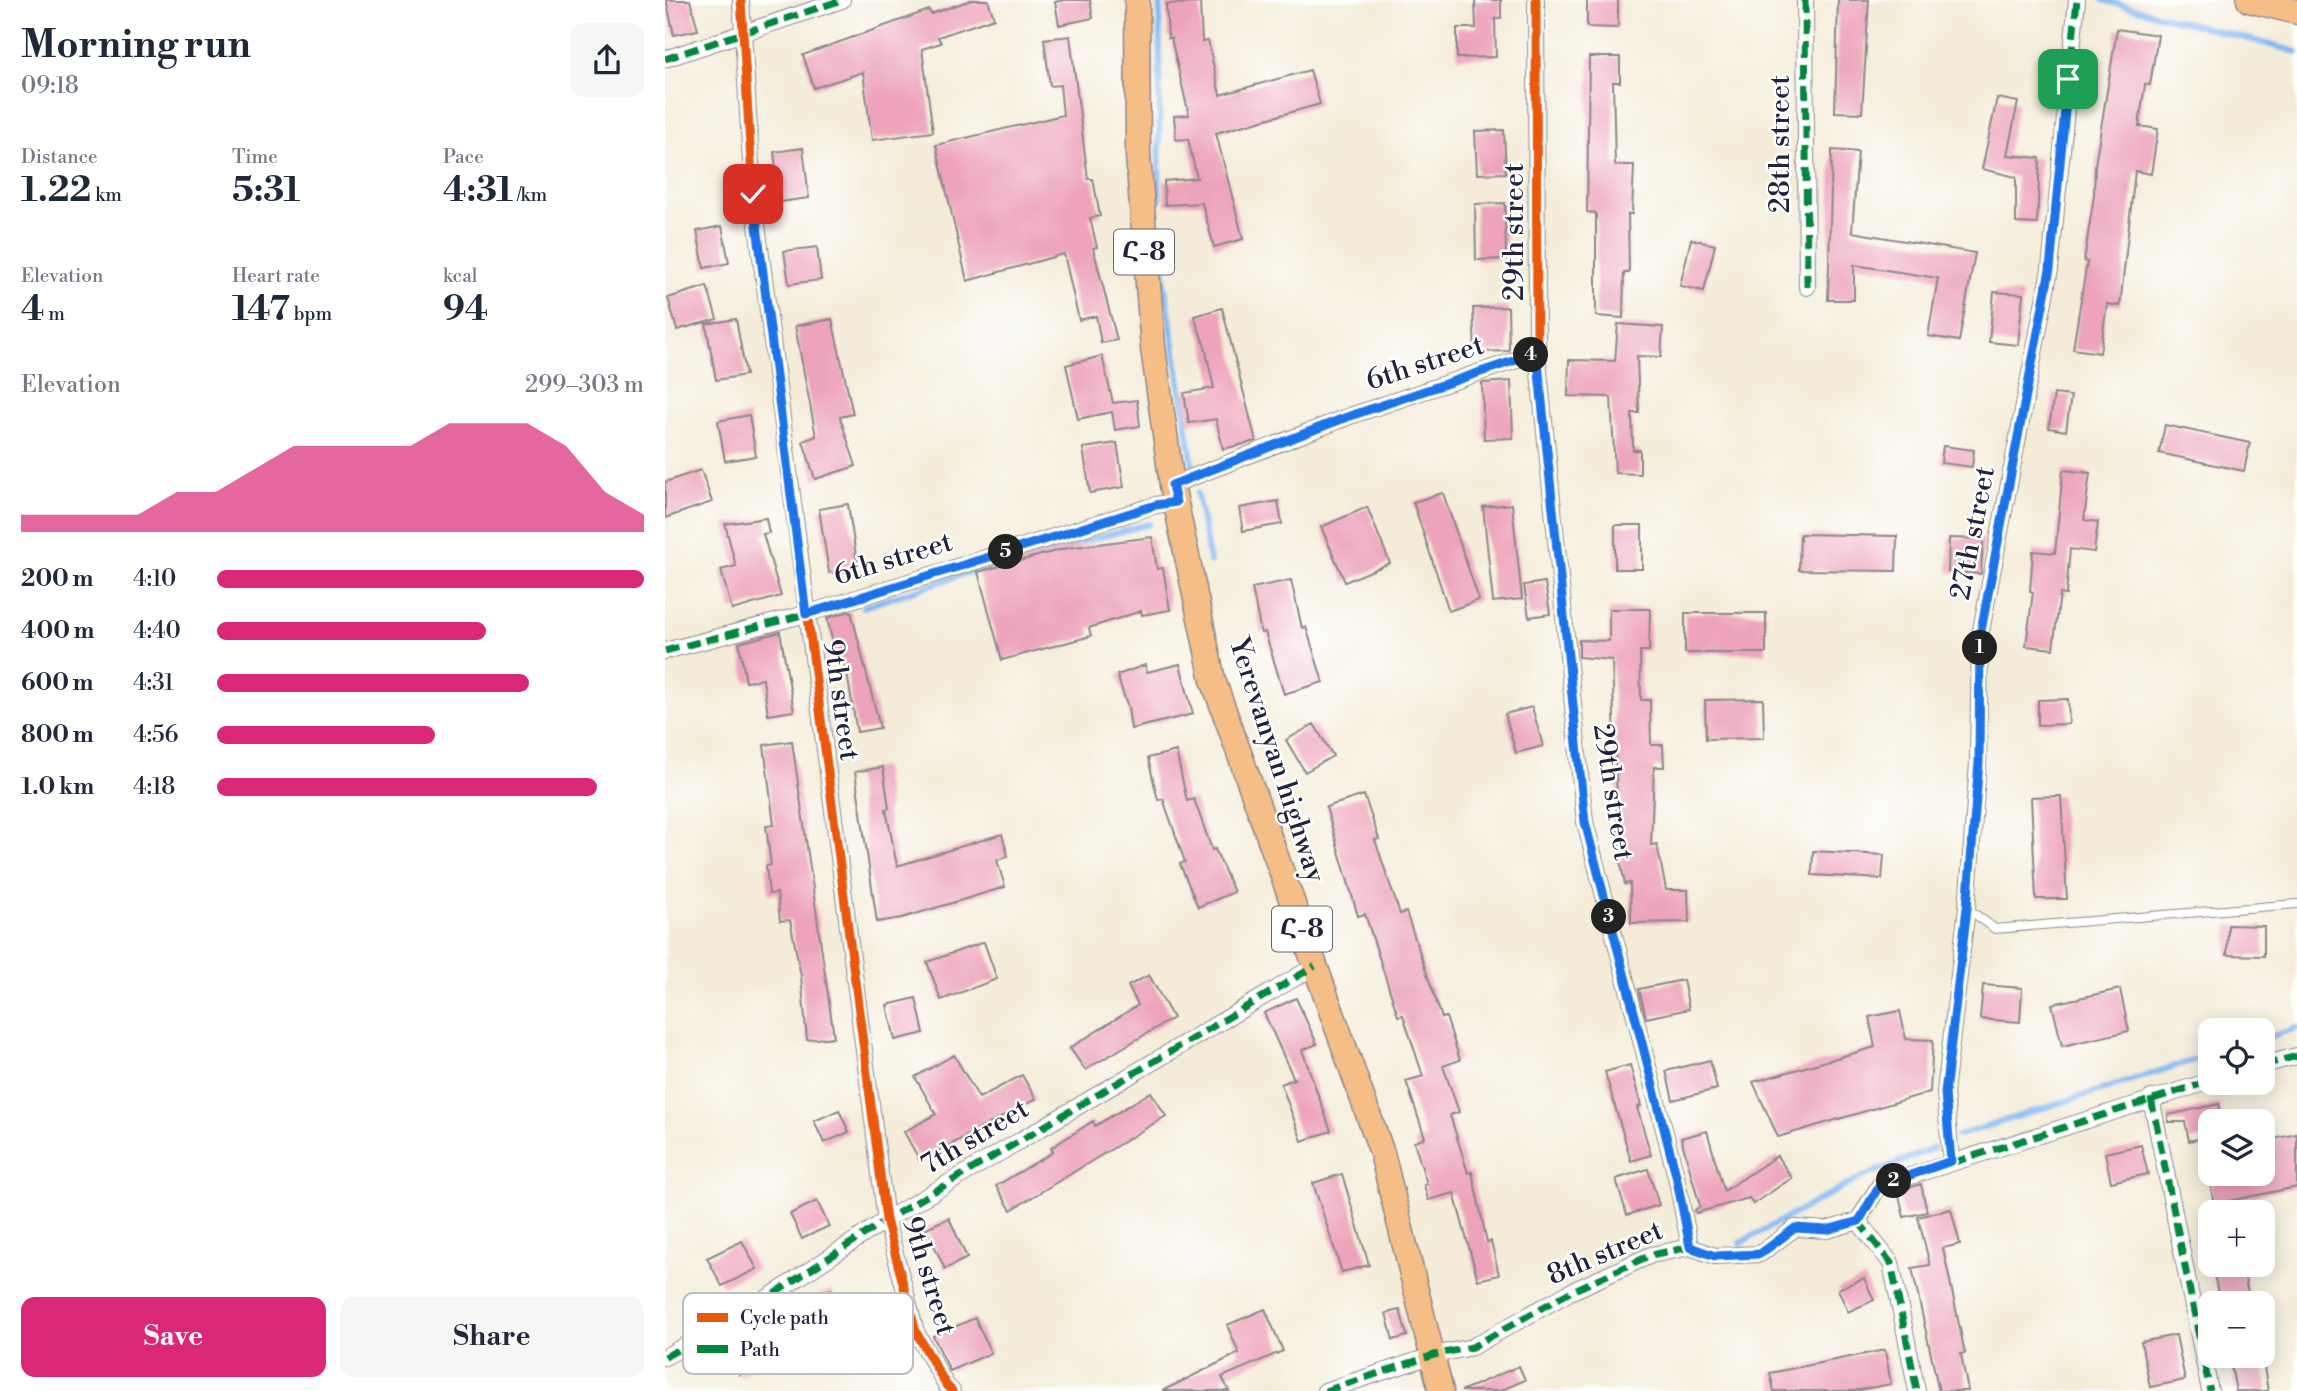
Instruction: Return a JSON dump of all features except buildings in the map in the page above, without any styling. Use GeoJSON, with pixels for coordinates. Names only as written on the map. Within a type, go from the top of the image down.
{"type":"FeatureCollection","features":[{"type":"Feature","properties":{"kind":"main road","name":"Yerevanyan highway"},"geometry":{"type":"LineString","coordinates":[[1137,0],[1141,219],[1153,348],[1174,494],[1213,680],[1382,1153],[1434,1355]]}},
{"type":"Feature","properties":{"kind":"main road"},"geometry":{"type":"LineString","coordinates":[[2249,0],[2297,12]]}},
{"type":"Feature","properties":{"kind":"main road","name":"Հ-8"},"geometry":{"type":"LineString","coordinates":[[1434,1355],[1441,1391]]}},
{"type":"Feature","properties":{"kind":"street","name":"9th street"},"geometry":{"type":"LineString","coordinates":[[741,0],[753,194],[806,614],[886,1220],[906,1293]]}},
{"type":"Feature","properties":{"kind":"street"},"geometry":{"type":"LineString","coordinates":[[665,59],[842,0]]}},
{"type":"Feature","properties":{"kind":"street","name":"29th street"},"geometry":{"type":"LineString","coordinates":[[1536,0],[1537,353],[1585,822],[1676,1175],[1690,1247]]}},
{"type":"Feature","properties":{"kind":"street","name":"28th street"},"geometry":{"type":"LineString","coordinates":[[1805,0],[1807,287]]}},
{"type":"Feature","properties":{"kind":"street","name":"27th street"},"geometry":{"type":"LineString","coordinates":[[1951,1161],[1945,1093],[1967,908],[1979,762],[1980,636],[2050,269],[2077,0]]}},
{"type":"Feature","properties":{"kind":"street","name":"6th street"},"geometry":{"type":"LineString","coordinates":[[665,651],[806,614],[1156,505],[1174,494],[1347,417],[1537,353]]}},
{"type":"Feature","properties":{"kind":"street","name":"7th street"},"geometry":{"type":"LineString","coordinates":[[775,1293],[886,1220],[1315,966]]}},
{"type":"Feature","properties":{"kind":"street"},"geometry":{"type":"LineString","coordinates":[[2275,1062],[2297,1056]]}},
{"type":"Feature","properties":{"kind":"street"},"geometry":{"type":"LineString","coordinates":[[1917,1391],[1891,1263],[1859,1221],[1879,1186],[2198,1084]]}},
{"type":"Feature","properties":{"kind":"street"},"geometry":{"type":"LineString","coordinates":[[2151,1098],[2210,1391]]}},
{"type":"Feature","properties":{"kind":"street","name":"8th street"},"geometry":{"type":"LineString","coordinates":[[1325,1391],[1434,1355],[1472,1347],[1570,1292],[1651,1255],[1690,1247],[1715,1256],[1760,1254],[1795,1228],[1827,1230],[1859,1221]]}},
{"type":"Feature","properties":{"kind":"street","name":"9th street"},"geometry":{"type":"LineString","coordinates":[[913,1321],[916,1332],[952,1391]]}},
{"type":"Feature","properties":{"kind":"street","name":"7th street"},"geometry":{"type":"LineString","coordinates":[[665,1357],[683,1347]]}},
{"type":"Feature","properties":{"kind":"lane"},"geometry":{"type":"LineString","coordinates":[[1967,908],[1995,929],[2297,904]]}},
{"type":"Feature","properties":{"kind":"waterway"},"geometry":{"type":"LineString","coordinates":[[1159,200],[1160,0]]}},
{"type":"Feature","properties":{"kind":"waterway"},"geometry":{"type":"LineString","coordinates":[[2103,0],[2297,52]]}},
{"type":"Feature","properties":{"kind":"waterway"},"geometry":{"type":"LineString","coordinates":[[1161,231],[1165,287],[1194,473]]}},
{"type":"Feature","properties":{"kind":"waterway"},"geometry":{"type":"LineString","coordinates":[[1197,493],[1210,562]]}},
{"type":"Feature","properties":{"kind":"waterway"},"geometry":{"type":"LineString","coordinates":[[864,607],[985,567],[1149,524]]}},
{"type":"Feature","properties":{"kind":"waterway"},"geometry":{"type":"LineString","coordinates":[[2275,1035],[2297,1028]]}},
{"type":"Feature","properties":{"kind":"waterway"},"geometry":{"type":"LineString","coordinates":[[1957,1136],[2198,1059]]}},
{"type":"Feature","properties":{"kind":"waterway"},"geometry":{"type":"LineString","coordinates":[[1740,1243],[1860,1178],[1934,1148]]}},
{"type":"Feature","properties":{"kind":"marked path"},"geometry":{"type":"LineString","coordinates":[[665,59],[842,0]]}},
{"type":"Feature","properties":{"kind":"marked path"},"geometry":{"type":"LineString","coordinates":[[1805,0],[1807,287]]}},
{"type":"Feature","properties":{"kind":"marked path"},"geometry":{"type":"LineString","coordinates":[[1951,1161],[1945,1092],[1967,908],[1978,763],[1980,636],[2050,269],[2077,0]]}},
{"type":"Feature","properties":{"kind":"marked path"},"geometry":{"type":"LineString","coordinates":[[1172,485],[1347,417],[1537,353]]}},
{"type":"Feature","properties":{"kind":"marked path"},"geometry":{"type":"LineString","coordinates":[[665,651],[806,614],[1156,505],[1176,502]]}},
{"type":"Feature","properties":{"kind":"marked path"},"geometry":{"type":"LineString","coordinates":[[775,1293],[886,1220],[1315,966]]}},
{"type":"Feature","properties":{"kind":"marked path"},"geometry":{"type":"LineString","coordinates":[[2275,1062],[2297,1056]]}},
{"type":"Feature","properties":{"kind":"marked path"},"geometry":{"type":"LineString","coordinates":[[1325,1391],[1434,1355],[1472,1347],[1570,1292],[1651,1255],[1690,1247],[1715,1256],[1760,1254],[1795,1228],[1827,1230],[1858,1221],[1879,1186],[2198,1085]]}},
{"type":"Feature","properties":{"kind":"marked path"},"geometry":{"type":"LineString","coordinates":[[2151,1098],[2210,1391]]}},
{"type":"Feature","properties":{"kind":"marked path"},"geometry":{"type":"LineString","coordinates":[[1858,1221],[1891,1263],[1917,1391]]}},
{"type":"Feature","properties":{"kind":"marked path"},"geometry":{"type":"LineString","coordinates":[[665,1357],[683,1347]]}},
{"type":"Feature","properties":{"kind":"cycle path"},"geometry":{"type":"LineString","coordinates":[[741,0],[753,194],[886,1220],[906,1293]]}},
{"type":"Feature","properties":{"kind":"cycle path"},"geometry":{"type":"LineString","coordinates":[[1536,0],[1537,353],[1585,822],[1676,1176],[1690,1247]]}},
{"type":"Feature","properties":{"kind":"cycle path"},"geometry":{"type":"LineString","coordinates":[[913,1321],[916,1332],[952,1391]]}},
{"type":"Feature","properties":{"kind":"route"},"geometry":{"type":"LineString","coordinates":[[753,194],[806,614],[1156,505],[1176,502],[1172,485],[1347,417],[1537,353],[1585,822],[1676,1175],[1690,1247],[1715,1256],[1760,1254],[1795,1228],[1827,1230],[1859,1221],[1879,1186],[1951,1161],[1945,1093],[1967,908],[1979,762],[1980,636],[2050,269],[2068,79]]}}]}
